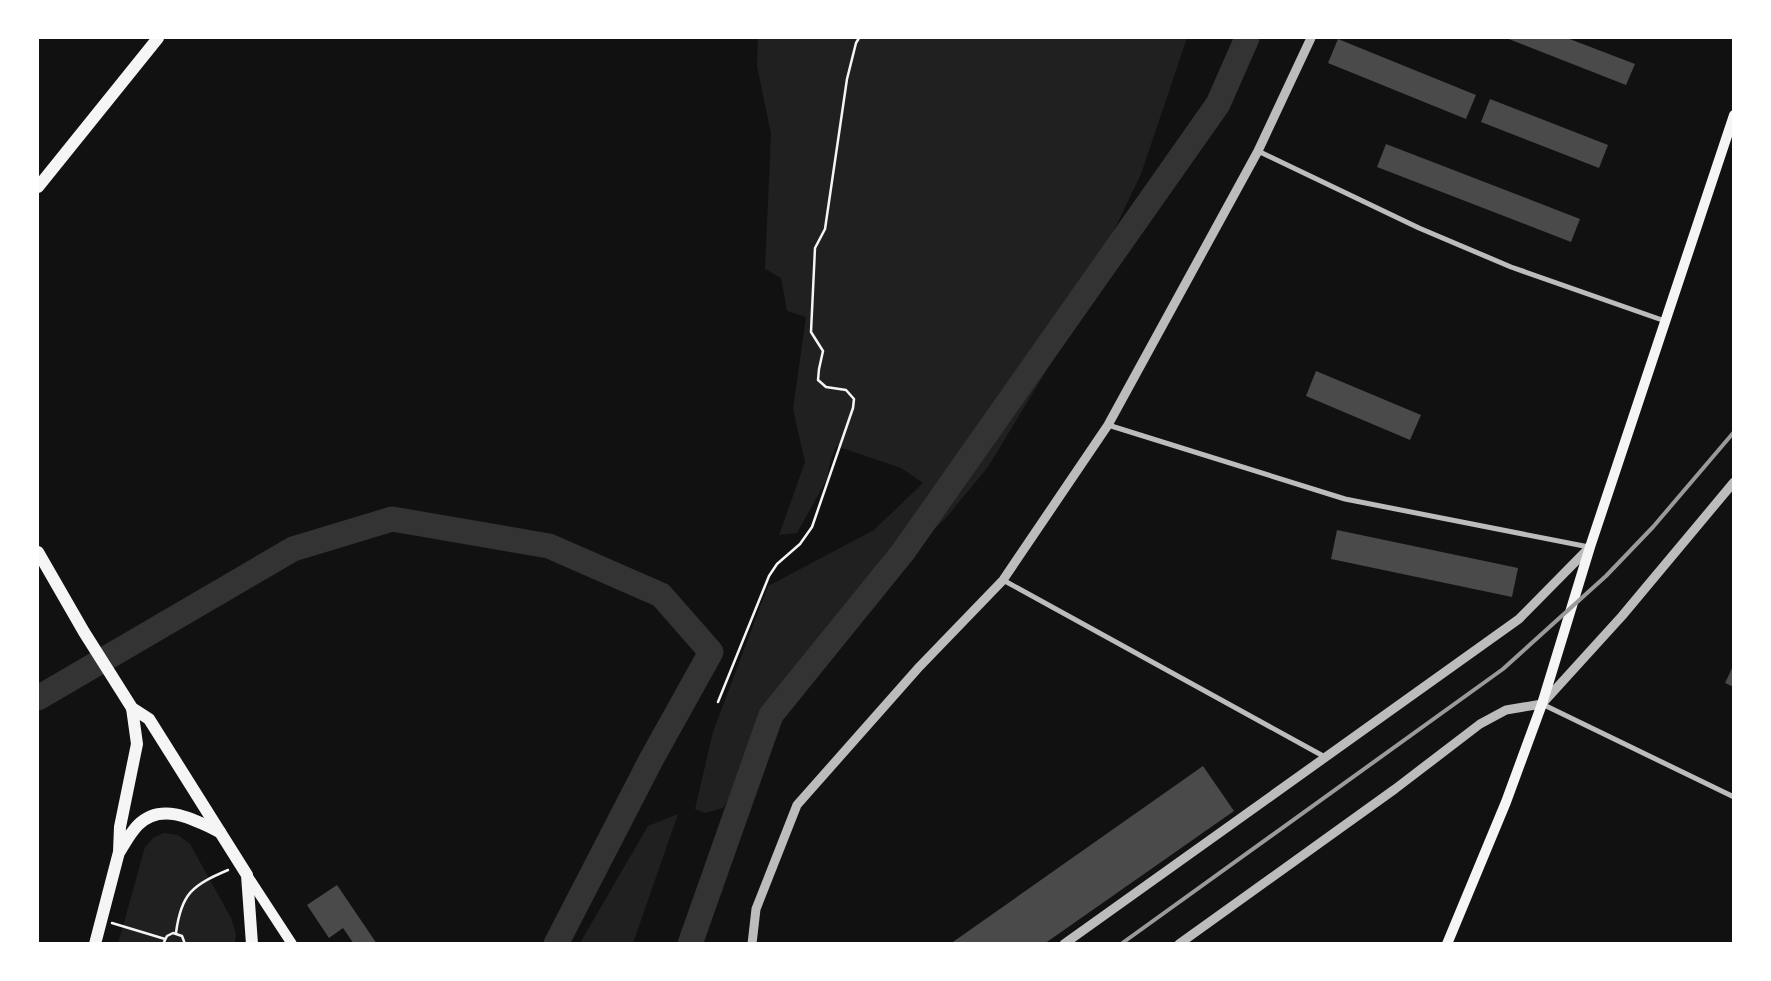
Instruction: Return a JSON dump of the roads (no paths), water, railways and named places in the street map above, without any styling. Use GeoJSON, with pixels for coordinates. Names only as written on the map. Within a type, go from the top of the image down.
{"type":"FeatureCollection","features":[{"type":"Feature","properties":{"kind":"highway"},"geometry":{"type":"LineString","coordinates":[[38,187],[158,38]]}},
{"type":"Feature","properties":{"kind":"highway"},"geometry":{"type":"LineString","coordinates":[[38,552],[84,632],[132,708],[137,744],[120,827],[119,852],[95,944]]}},
{"type":"Feature","properties":{"kind":"highway"},"geometry":{"type":"LineString","coordinates":[[132,708],[149,719],[244,870],[252,944]]}},
{"type":"Feature","properties":{"kind":"highway"},"geometry":{"type":"LineString","coordinates":[[119,852],[138,825],[160,814],[180,815],[220,832]]}},
{"type":"Feature","properties":{"kind":"main road"},"geometry":{"type":"LineString","coordinates":[[1447,944],[1506,802],[1542,704],[1590,547],[1734,115]]}},
{"type":"Feature","properties":{"kind":"main road"},"geometry":{"type":"LineString","coordinates":[[244,870],[292,944]]}},
{"type":"Feature","properties":{"kind":"street"},"geometry":{"type":"LineString","coordinates":[[752,944],[756,909],[797,805],[904,684],[1003,580],[1108,425],[1258,150],[1311,38]]}},
{"type":"Feature","properties":{"kind":"street"},"geometry":{"type":"LineString","coordinates":[[1258,150],[1418,228],[1511,267],[1665,321]]}},
{"type":"Feature","properties":{"kind":"street"},"geometry":{"type":"LineString","coordinates":[[1108,425],[1345,499],[1590,547]]}},
{"type":"Feature","properties":{"kind":"street"},"geometry":{"type":"LineString","coordinates":[[1542,704],[1622,616],[1734,482]]}},
{"type":"Feature","properties":{"kind":"street"},"geometry":{"type":"LineString","coordinates":[[1064,944],[1519,619],[1590,547]]}},
{"type":"Feature","properties":{"kind":"street"},"geometry":{"type":"LineString","coordinates":[[1003,580],[1326,758]]}},
{"type":"Feature","properties":{"kind":"street"},"geometry":{"type":"LineString","coordinates":[[1179,944],[1395,789],[1480,724],[1506,710],[1542,704],[1734,797]]}},
{"type":"Feature","properties":{"kind":"waterway"},"geometry":{"type":"LineString","coordinates":[[690,944],[771,715],[903,552],[1218,104],[1247,38]]}},
{"type":"Feature","properties":{"kind":"waterway"},"geometry":{"type":"LineString","coordinates":[[38,698],[293,549],[392,519],[549,546],[661,595],[711,652],[652,758],[556,944]]}},
{"type":"Feature","properties":{"kind":"railway"},"geometry":{"type":"LineString","coordinates":[[1121,944],[1503,669],[1606,576],[1653,527],[1734,432]]}}]}
